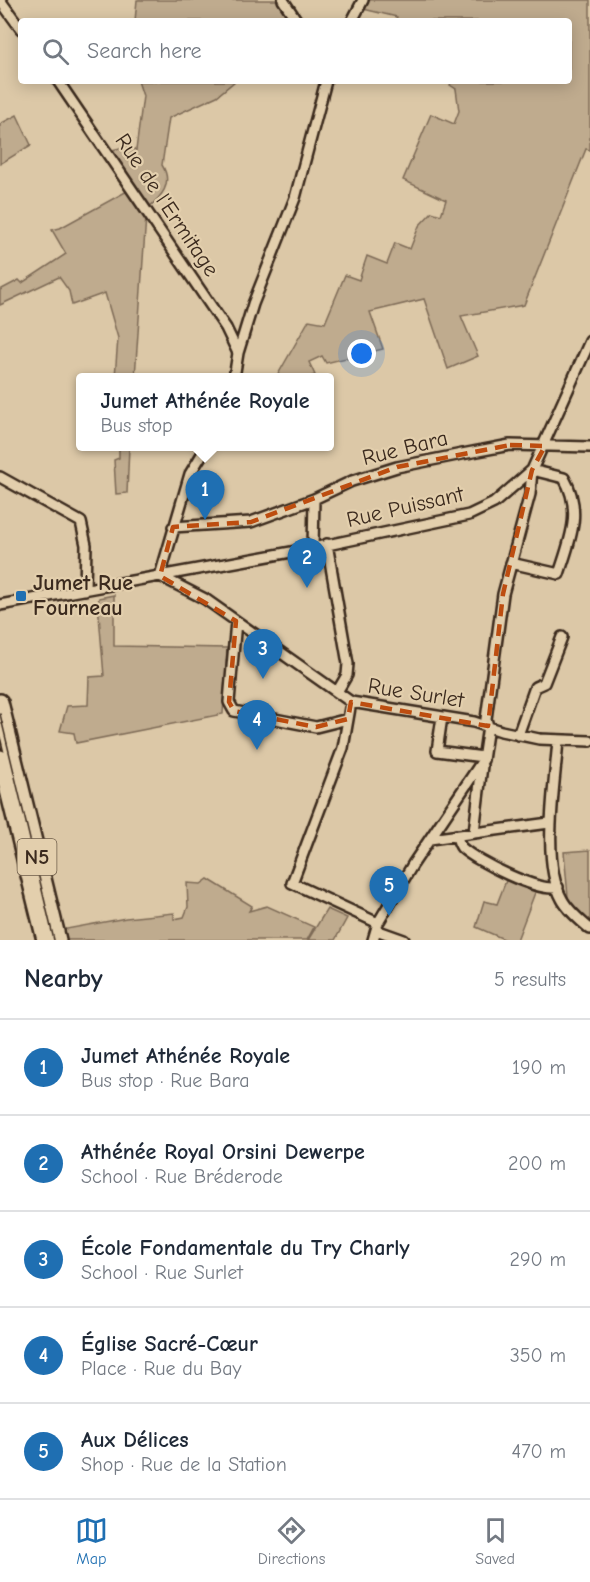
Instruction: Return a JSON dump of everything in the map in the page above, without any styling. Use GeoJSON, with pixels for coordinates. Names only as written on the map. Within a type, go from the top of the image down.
{"type":"FeatureCollection","features":[{"type":"Feature","properties":{"kind":"main road","name":"N5"},"geometry":{"type":"LineString","coordinates":[[0,702],[51,936]]}},
{"type":"Feature","properties":{"kind":"main road","name":"N5"},"geometry":{"type":"LineString","coordinates":[[0,758],[51,936]]}},
{"type":"Feature","properties":{"kind":"street"},"geometry":{"type":"LineString","coordinates":[[0,0],[18,25]]}},
{"type":"Feature","properties":{"kind":"street"},"geometry":{"type":"LineString","coordinates":[[283,0],[295,18]]}},
{"type":"Feature","properties":{"kind":"street"},"geometry":{"type":"LineString","coordinates":[[354,18],[363,0]]}},
{"type":"Feature","properties":{"kind":"street","name":"Rue de l'Ermitage"},"geometry":{"type":"LineString","coordinates":[[60,84],[220,318],[238,353]]}},
{"type":"Feature","properties":{"kind":"street"},"geometry":{"type":"LineString","coordinates":[[235,373],[238,353],[253,304],[295,198],[325,84]]}},
{"type":"Feature","properties":{"kind":"street","name":"Rue Puissant"},"geometry":{"type":"LineString","coordinates":[[0,605],[313,548],[469,515],[494,503],[532,470],[545,446],[590,342]]}},
{"type":"Feature","properties":{"kind":"street","name":"Rue Bara"},"geometry":{"type":"LineString","coordinates":[[174,527],[251,522],[314,499],[352,481],[397,467],[510,445],[590,447]]}},
{"type":"Feature","properties":{"kind":"street"},"geometry":{"type":"LineString","coordinates":[[160,576],[190,474],[204,451]]}},
{"type":"Feature","properties":{"kind":"street"},"geometry":{"type":"LineString","coordinates":[[474,832],[497,632],[511,563],[530,494],[532,470],[564,477],[572,491],[576,521],[559,574],[511,563]]}},
{"type":"Feature","properties":{"kind":"street"},"geometry":{"type":"LineString","coordinates":[[0,477],[81,522],[86,545],[85,590]]}},
{"type":"Feature","properties":{"kind":"street","name":"Rue Puissant"},"geometry":{"type":"LineString","coordinates":[[313,548],[314,499]]}},
{"type":"Feature","properties":{"kind":"street"},"geometry":{"type":"LineString","coordinates":[[327,544],[348,664],[347,675],[337,692]]}},
{"type":"Feature","properties":{"kind":"street","name":"Rue Surlet"},"geometry":{"type":"LineString","coordinates":[[160,576],[205,599],[351,702],[488,726],[518,735],[590,741]]}},
{"type":"Feature","properties":{"kind":"street"},"geometry":{"type":"LineString","coordinates":[[236,621],[229,702],[234,711],[316,727],[348,719]]}},
{"type":"Feature","properties":{"kind":"street"},"geometry":{"type":"LineString","coordinates":[[518,735],[535,687],[544,683],[562,637]]}},
{"type":"Feature","properties":{"kind":"street"},"geometry":{"type":"LineString","coordinates":[[351,702],[344,748],[292,882],[404,940]]}},
{"type":"Feature","properties":{"kind":"street"},"geometry":{"type":"LineString","coordinates":[[442,717],[437,751],[483,759]]}},
{"type":"Feature","properties":{"kind":"street"},"geometry":{"type":"LineString","coordinates":[[558,740],[554,811],[549,823],[558,887],[562,899],[590,929]]}},
{"type":"Feature","properties":{"kind":"street"},"geometry":{"type":"LineString","coordinates":[[373,940],[377,927],[430,839],[483,759]]}},
{"type":"Feature","properties":{"kind":"street"},"geometry":{"type":"LineString","coordinates":[[430,839],[549,823]]}},
{"type":"Feature","properties":{"kind":"street"},"geometry":{"type":"LineString","coordinates":[[456,835],[461,847],[489,864],[543,888],[558,887]]}},
{"type":"Feature","properties":{"kind":"highlighted area"},"geometry":{"type":"Polygon","coordinates":[[[510,445],[545,446],[532,470],[503,594],[488,726],[351,702],[348,719],[316,727],[234,711],[229,702],[236,621],[160,576],[173,527],[251,522],[397,467],[510,445]]]}},
{"type":"Feature","properties":{"kind":"shaded area"},"geometry":{"type":"Polygon","coordinates":[[[137,0],[279,0],[288,18],[135,18],[137,0]]]}},
{"type":"Feature","properties":{"kind":"shaded area"},"geometry":{"type":"Polygon","coordinates":[[[363,0],[590,0],[590,150],[586,149],[524,305],[461,316],[478,356],[448,369],[424,299],[370,312],[383,349],[326,363],[322,356],[309,362],[314,373],[279,373],[309,320],[325,323],[345,275],[359,280],[367,256],[387,264],[395,243],[410,249],[419,226],[432,212],[441,215],[446,200],[403,180],[431,114],[454,124],[459,111],[456,89],[450,84],[572,84],[572,18],[396,18],[359,8],[363,0]]]}},
{"type":"Feature","properties":{"kind":"shaded area"},"geometry":{"type":"Polygon","coordinates":[[[139,84],[231,84],[217,96],[169,118],[162,165],[167,178],[166,184],[161,195],[147,209],[108,151],[128,146],[136,150],[143,96],[139,84]]]}},
{"type":"Feature","properties":{"kind":"shaded area"},"geometry":{"type":"Polygon","coordinates":[[[17,115],[31,145],[0,164],[0,124],[17,115]]]}},
{"type":"Feature","properties":{"kind":"shaded area"},"geometry":{"type":"Polygon","coordinates":[[[129,190],[146,216],[135,373],[115,373],[118,338],[105,293],[72,305],[69,291],[59,277],[0,305],[0,290],[19,280],[22,283],[66,254],[52,230],[60,228],[129,190]]]}},
{"type":"Feature","properties":{"kind":"shaded area"},"geometry":{"type":"Polygon","coordinates":[[[119,451],[129,451],[127,493],[116,494],[114,460],[119,458],[119,451]]]}},
{"type":"Feature","properties":{"kind":"shaded area"},"geometry":{"type":"Polygon","coordinates":[[[114,595],[114,646],[227,648],[223,714],[76,743],[74,733],[60,731],[67,706],[88,705],[89,677],[104,676],[98,603],[99,598],[114,595]]]}},
{"type":"Feature","properties":{"kind":"shaded area"},"geometry":{"type":"Polygon","coordinates":[[[590,850],[590,926],[569,908],[564,852],[590,850]]]}},
{"type":"Feature","properties":{"kind":"shaded area"},"geometry":{"type":"Polygon","coordinates":[[[507,878],[536,890],[517,940],[506,940],[476,927],[484,901],[497,904],[507,878]]]}},
{"type":"Feature","properties":{"kind":"shaded area"},"geometry":{"type":"Polygon","coordinates":[[[208,879],[252,906],[249,911],[267,906],[314,927],[307,940],[63,940],[61,930],[126,918],[174,913],[174,919],[184,917],[188,907],[187,883],[201,884],[208,879]]]}},
{"type":"Feature","properties":{"kind":"shaded area"},"geometry":{"type":"Polygon","coordinates":[[[327,909],[347,918],[335,940],[308,940],[327,909]]]}},
{"type":"Feature","properties":{"kind":"tram line"},"geometry":{"type":"LineString","coordinates":[[0,714],[54,940]]}},
{"type":"Feature","properties":{"kind":"place","name":"Jumet Athénée Royale"},"geometry":{"type":"Point","coordinates":[205,520]}},
{"type":"Feature","properties":{"kind":"place","name":"Athénée Royal Orsini Dewerpe"},"geometry":{"type":"Point","coordinates":[307,588]}},
{"type":"Feature","properties":{"kind":"place","name":"Jumet Rue Fourneau"},"geometry":{"type":"Point","coordinates":[21,596]}},
{"type":"Feature","properties":{"kind":"place","name":"École Fondamentale du Try Charly"},"geometry":{"type":"Point","coordinates":[263,679]}},
{"type":"Feature","properties":{"kind":"place","name":"Église Sacré-Cœur"},"geometry":{"type":"Point","coordinates":[257,750]}},
{"type":"Feature","properties":{"kind":"place","name":"Aux Délices"},"geometry":{"type":"Point","coordinates":[389,916]}}]}
